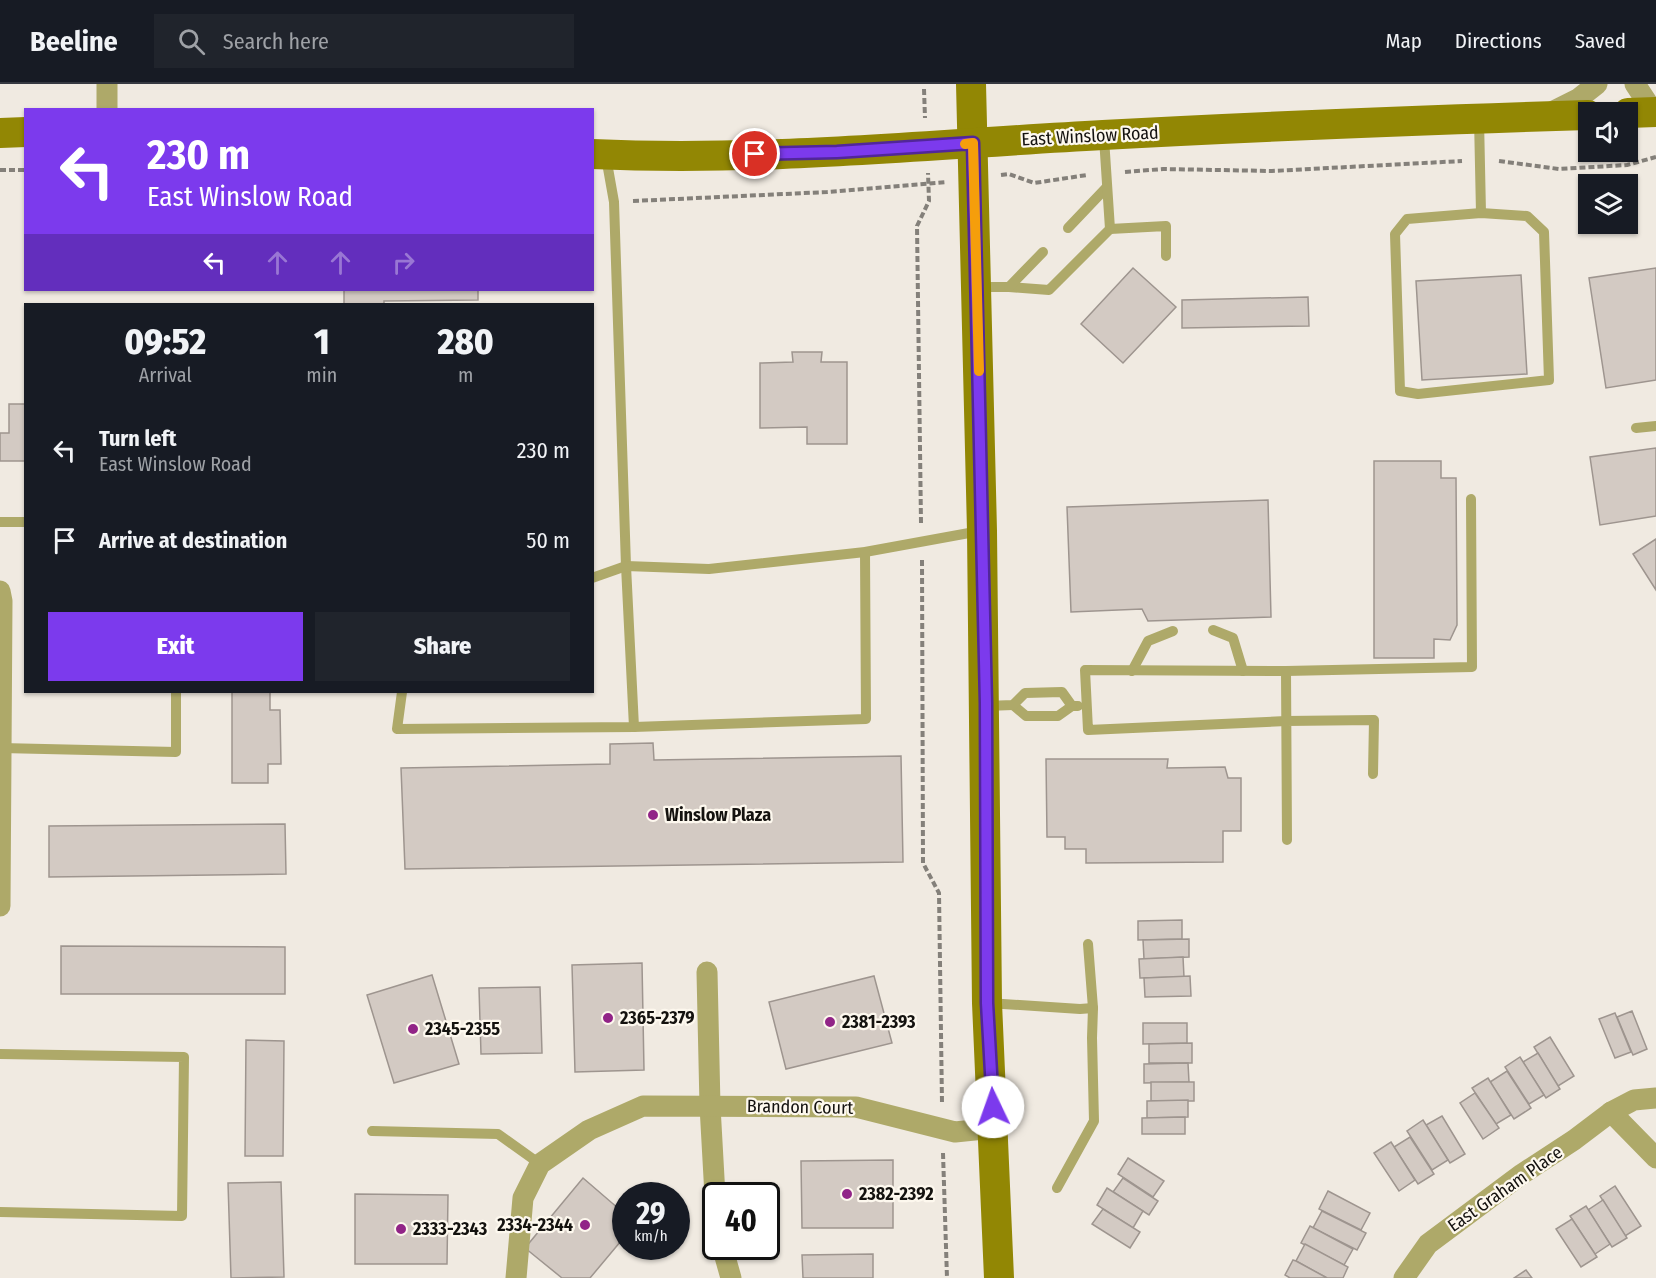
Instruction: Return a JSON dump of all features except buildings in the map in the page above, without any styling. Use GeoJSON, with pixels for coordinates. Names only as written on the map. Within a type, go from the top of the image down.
{"type":"FeatureCollection","features":[{"type":"Feature","properties":{"kind":"street"},"geometry":{"type":"LineString","coordinates":[[106,84],[107,108]]}},
{"type":"Feature","properties":{"kind":"street"},"geometry":{"type":"LineString","coordinates":[[971,84],[982,531],[999,706],[987,1003],[999,1278]]}},
{"type":"Feature","properties":{"kind":"street"},"geometry":{"type":"LineString","coordinates":[[1544,116],[1578,99],[1597,84]]}},
{"type":"Feature","properties":{"kind":"street"},"geometry":{"type":"LineString","coordinates":[[1635,84],[1648,113]]}},
{"type":"Feature","properties":{"kind":"street","name":"East Winslow Road"},"geometry":{"type":"LineString","coordinates":[[599,154],[714,155],[837,152],[1103,135],[1578,114]]}},
{"type":"Feature","properties":{"kind":"street"},"geometry":{"type":"LineString","coordinates":[[0,133],[24,132]]}},
{"type":"Feature","properties":{"kind":"street"},"geometry":{"type":"LineString","coordinates":[[0,906],[1,598]]}},
{"type":"Feature","properties":{"kind":"street"},"geometry":{"type":"LineString","coordinates":[[707,972],[714,1182]]}},
{"type":"Feature","properties":{"kind":"street","name":"East Graham Place"},"geometry":{"type":"LineString","coordinates":[[1407,1276],[1428,1244],[1522,1174],[1574,1140],[1611,1112],[1634,1100],[1656,1098]]}},
{"type":"Feature","properties":{"kind":"street","name":"Brandon Court"},"geometry":{"type":"LineString","coordinates":[[516,1278],[523,1198],[540,1164],[589,1130],[643,1106],[856,1107],[955,1132],[994,1128]]}},
{"type":"Feature","properties":{"kind":"street"},"geometry":{"type":"LineString","coordinates":[[1611,1112],[1656,1158]]}},
{"type":"Feature","properties":{"kind":"street"},"geometry":{"type":"LineString","coordinates":[[726,1260],[731,1278]]}},
{"type":"Feature","properties":{"kind":"lane"},"geometry":{"type":"LineString","coordinates":[[1479,119],[1481,213]]}},
{"type":"Feature","properties":{"kind":"lane"},"geometry":{"type":"LineString","coordinates":[[1103,135],[1110,229]]}},
{"type":"Feature","properties":{"kind":"lane"},"geometry":{"type":"LineString","coordinates":[[599,154],[614,202],[626,566],[634,727]]}},
{"type":"Feature","properties":{"kind":"lane"},"geometry":{"type":"LineString","coordinates":[[1068,228],[1106,188]]}},
{"type":"Feature","properties":{"kind":"lane"},"geometry":{"type":"LineString","coordinates":[[1481,213],[1527,216],[1544,232],[1549,380],[1418,394],[1400,391],[1395,234],[1407,219],[1481,213]]}},
{"type":"Feature","properties":{"kind":"lane"},"geometry":{"type":"LineString","coordinates":[[977,287],[1049,290],[1110,229],[1166,226],[1166,256]]}},
{"type":"Feature","properties":{"kind":"lane"},"geometry":{"type":"LineString","coordinates":[[1009,287],[1043,252]]}},
{"type":"Feature","properties":{"kind":"lane"},"geometry":{"type":"LineString","coordinates":[[1636,428],[1656,426]]}},
{"type":"Feature","properties":{"kind":"lane"},"geometry":{"type":"LineString","coordinates":[[1373,774],[1374,720],[1286,721],[1088,730],[1085,670],[1286,671],[1472,667],[1471,499]]}},
{"type":"Feature","properties":{"kind":"lane"},"geometry":{"type":"LineString","coordinates":[[0,522],[24,522]]}},
{"type":"Feature","properties":{"kind":"lane"},"geometry":{"type":"LineString","coordinates":[[594,577],[626,566],[709,569],[865,552],[982,531]]}},
{"type":"Feature","properties":{"kind":"lane"},"geometry":{"type":"LineString","coordinates":[[402,693],[397,729],[634,727],[866,719],[865,552]]}},
{"type":"Feature","properties":{"kind":"lane"},"geometry":{"type":"LineString","coordinates":[[1132,670],[1148,641],[1173,630]]}},
{"type":"Feature","properties":{"kind":"lane"},"geometry":{"type":"LineString","coordinates":[[1213,630],[1233,638],[1243,671]]}},
{"type":"Feature","properties":{"kind":"lane"},"geometry":{"type":"LineString","coordinates":[[1286,671],[1287,840]]}},
{"type":"Feature","properties":{"kind":"lane"},"geometry":{"type":"LineString","coordinates":[[999,706],[1025,693],[1062,692],[1072,706]]}},
{"type":"Feature","properties":{"kind":"lane"},"geometry":{"type":"LineString","coordinates":[[1,748],[176,752],[176,693]]}},
{"type":"Feature","properties":{"kind":"lane"},"geometry":{"type":"LineString","coordinates":[[999,706],[1026,716],[1058,716],[1072,706],[1088,706]]}},
{"type":"Feature","properties":{"kind":"lane"},"geometry":{"type":"LineString","coordinates":[[1057,1188],[1094,1121],[1092,1038],[1094,1008],[1088,944]]}},
{"type":"Feature","properties":{"kind":"lane"},"geometry":{"type":"LineString","coordinates":[[987,1003],[1033,1007],[1094,1008]]}},
{"type":"Feature","properties":{"kind":"lane"},"geometry":{"type":"LineString","coordinates":[[0,1054],[184,1057],[182,1216],[0,1212]]}},
{"type":"Feature","properties":{"kind":"lane"},"geometry":{"type":"LineString","coordinates":[[372,1131],[498,1134],[540,1164]]}},
{"type":"Feature","properties":{"kind":"path"},"geometry":{"type":"LineString","coordinates":[[1009,174],[1034,183],[1106,173],[1163,169],[1272,171],[1480,160],[1559,169],[1628,165],[1656,157]]}},
{"type":"Feature","properties":{"kind":"path"},"geometry":{"type":"LineString","coordinates":[[0,170],[24,170]]}},
{"type":"Feature","properties":{"kind":"path"},"geometry":{"type":"LineString","coordinates":[[614,202],[827,192],[929,184],[929,201],[917,226],[922,540],[923,863],[939,893],[946,1278]]}},
{"type":"Feature","properties":{"kind":"slow traffic"},"geometry":{"type":"LineString","coordinates":[[965,144],[973,143],[979,371]]}},
{"type":"Feature","properties":{"kind":"place","name":"Winslow Plaza"},"geometry":{"type":"Point","coordinates":[653,815]}},
{"type":"Feature","properties":{"kind":"place","name":"2365-2379"},"geometry":{"type":"Point","coordinates":[608,1018]}},
{"type":"Feature","properties":{"kind":"place","name":"2381-2393"},"geometry":{"type":"Point","coordinates":[830,1022]}},
{"type":"Feature","properties":{"kind":"place","name":"2345-2355"},"geometry":{"type":"Point","coordinates":[413,1029]}},
{"type":"Feature","properties":{"kind":"place","name":"2382-2392"},"geometry":{"type":"Point","coordinates":[847,1194]}},
{"type":"Feature","properties":{"kind":"place","name":"2334-2344"},"geometry":{"type":"Point","coordinates":[585,1225]}},
{"type":"Feature","properties":{"kind":"place","name":"2333-2343"},"geometry":{"type":"Point","coordinates":[401,1229]}},
{"type":"Feature","properties":{"kind":"route"},"geometry":{"type":"LineString","coordinates":[[755,154],[837,152],[973,143],[986,703],[987,1003],[993,1107]]}}]}
